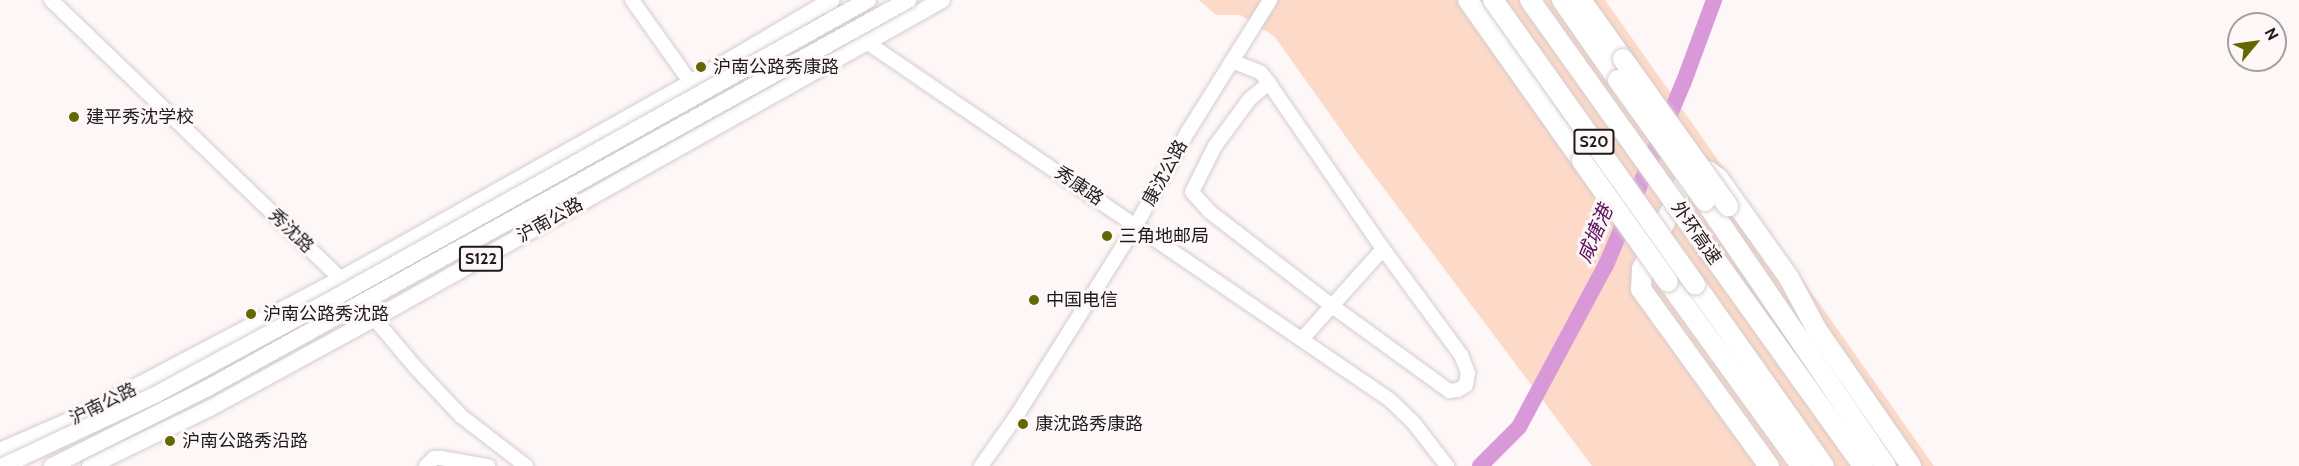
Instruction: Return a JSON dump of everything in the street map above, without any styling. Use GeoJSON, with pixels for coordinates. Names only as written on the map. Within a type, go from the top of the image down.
{"type":"FeatureCollection","features":[{"type":"Feature","properties":{"kind":"highway"},"geometry":{"type":"LineString","coordinates":[[1468,0],[1801,466]]}},
{"type":"Feature","properties":{"kind":"highway","name":"外环高速"},"geometry":{"type":"LineString","coordinates":[[1493,0],[1824,466]]}},
{"type":"Feature","properties":{"kind":"highway","name":"外环高速"},"geometry":{"type":"LineString","coordinates":[[1530,0],[1863,466]]}},
{"type":"Feature","properties":{"kind":"highway"},"geometry":{"type":"LineString","coordinates":[[1562,0],[1814,357],[1886,466]]}},
{"type":"Feature","properties":{"kind":"highway"},"geometry":{"type":"LineString","coordinates":[[1581,0],[1786,289],[1806,311],[1911,466]]}},
{"type":"Feature","properties":{"kind":"highway"},"geometry":{"type":"LineString","coordinates":[[1769,466],[1641,289],[1642,269],[1687,177],[1695,171],[1708,171],[1718,178],[1790,278],[1806,311]]}},
{"type":"Feature","properties":{"kind":"highway"},"geometry":{"type":"LineString","coordinates":[[1786,289],[1814,357]]}},
{"type":"Feature","properties":{"kind":"highway"},"geometry":{"type":"LineString","coordinates":[[1699,326],[1709,354],[1777,466]]}},
{"type":"Feature","properties":{"kind":"main road"},"geometry":{"type":"LineString","coordinates":[[3,466],[155,395],[287,324],[868,0]]}},
{"type":"Feature","properties":{"kind":"main road"},"geometry":{"type":"LineString","coordinates":[[52,466],[206,389],[908,0]]}},
{"type":"Feature","properties":{"kind":"main road","name":"沪南公路"},"geometry":{"type":"LineString","coordinates":[[90,466],[210,408],[375,318],[942,0]]}},
{"type":"Feature","properties":{"kind":"main road","name":"沪南公路"},"geometry":{"type":"LineString","coordinates":[[0,451],[90,411],[341,279],[691,83],[825,1]]}},
{"type":"Feature","properties":{"kind":"street","name":"秀沈路"},"geometry":{"type":"LineString","coordinates":[[51,0],[341,279],[416,368],[461,416],[526,466]]}},
{"type":"Feature","properties":{"kind":"street"},"geometry":{"type":"LineString","coordinates":[[632,0],[691,83]]}},
{"type":"Feature","properties":{"kind":"street","name":"康沈公路"},"geometry":{"type":"LineString","coordinates":[[981,466],[1015,418],[1136,225],[1187,133],[1270,0]]}},
{"type":"Feature","properties":{"kind":"street","name":"秀康路"},"geometry":{"type":"LineString","coordinates":[[825,1],[868,43],[1390,400],[1413,422],[1447,465]]}},
{"type":"Feature","properties":{"kind":"street"},"geometry":{"type":"LineString","coordinates":[[1232,62],[1261,74],[1269,83],[1383,249],[1461,355],[1468,373],[1466,385],[1458,390],[1449,391],[1331,305],[1210,212],[1192,192],[1215,146],[1249,100],[1269,83]]}},
{"type":"Feature","properties":{"kind":"street"},"geometry":{"type":"LineString","coordinates":[[1302,339],[1383,249]]}},
{"type":"Feature","properties":{"kind":"street"},"geometry":{"type":"LineString","coordinates":[[426,466],[434,458],[441,458],[488,466]]}},
{"type":"Feature","properties":{"kind":"shaded area"},"geometry":{"type":"Polygon","coordinates":[[[1199,0],[1605,0],[1934,466],[1592,466],[1358,154],[1275,37],[1240,15],[1216,15],[1199,0]]]}},
{"type":"Feature","properties":{"kind":"waterway","name":"咸塘港"},"geometry":{"type":"LineString","coordinates":[[1480,466],[1519,427],[1606,265],[1683,84],[1714,0]]}},
{"type":"Feature","properties":{"kind":"place","name":"沪南公路秀康路"},"geometry":{"type":"Point","coordinates":[701,67]}},
{"type":"Feature","properties":{"kind":"place","name":"建平秀沈学校"},"geometry":{"type":"Point","coordinates":[74,117]}},
{"type":"Feature","properties":{"kind":"place","name":"三角地邮局"},"geometry":{"type":"Point","coordinates":[1107,236]}},
{"type":"Feature","properties":{"kind":"place","name":"中国电信"},"geometry":{"type":"Point","coordinates":[1034,300]}},
{"type":"Feature","properties":{"kind":"place","name":"沪南公路秀沈路"},"geometry":{"type":"Point","coordinates":[251,314]}},
{"type":"Feature","properties":{"kind":"place","name":"康沈路秀康路"},"geometry":{"type":"Point","coordinates":[1023,424]}},
{"type":"Feature","properties":{"kind":"place","name":"沪南公路秀沿路"},"geometry":{"type":"Point","coordinates":[170,441]}}]}
